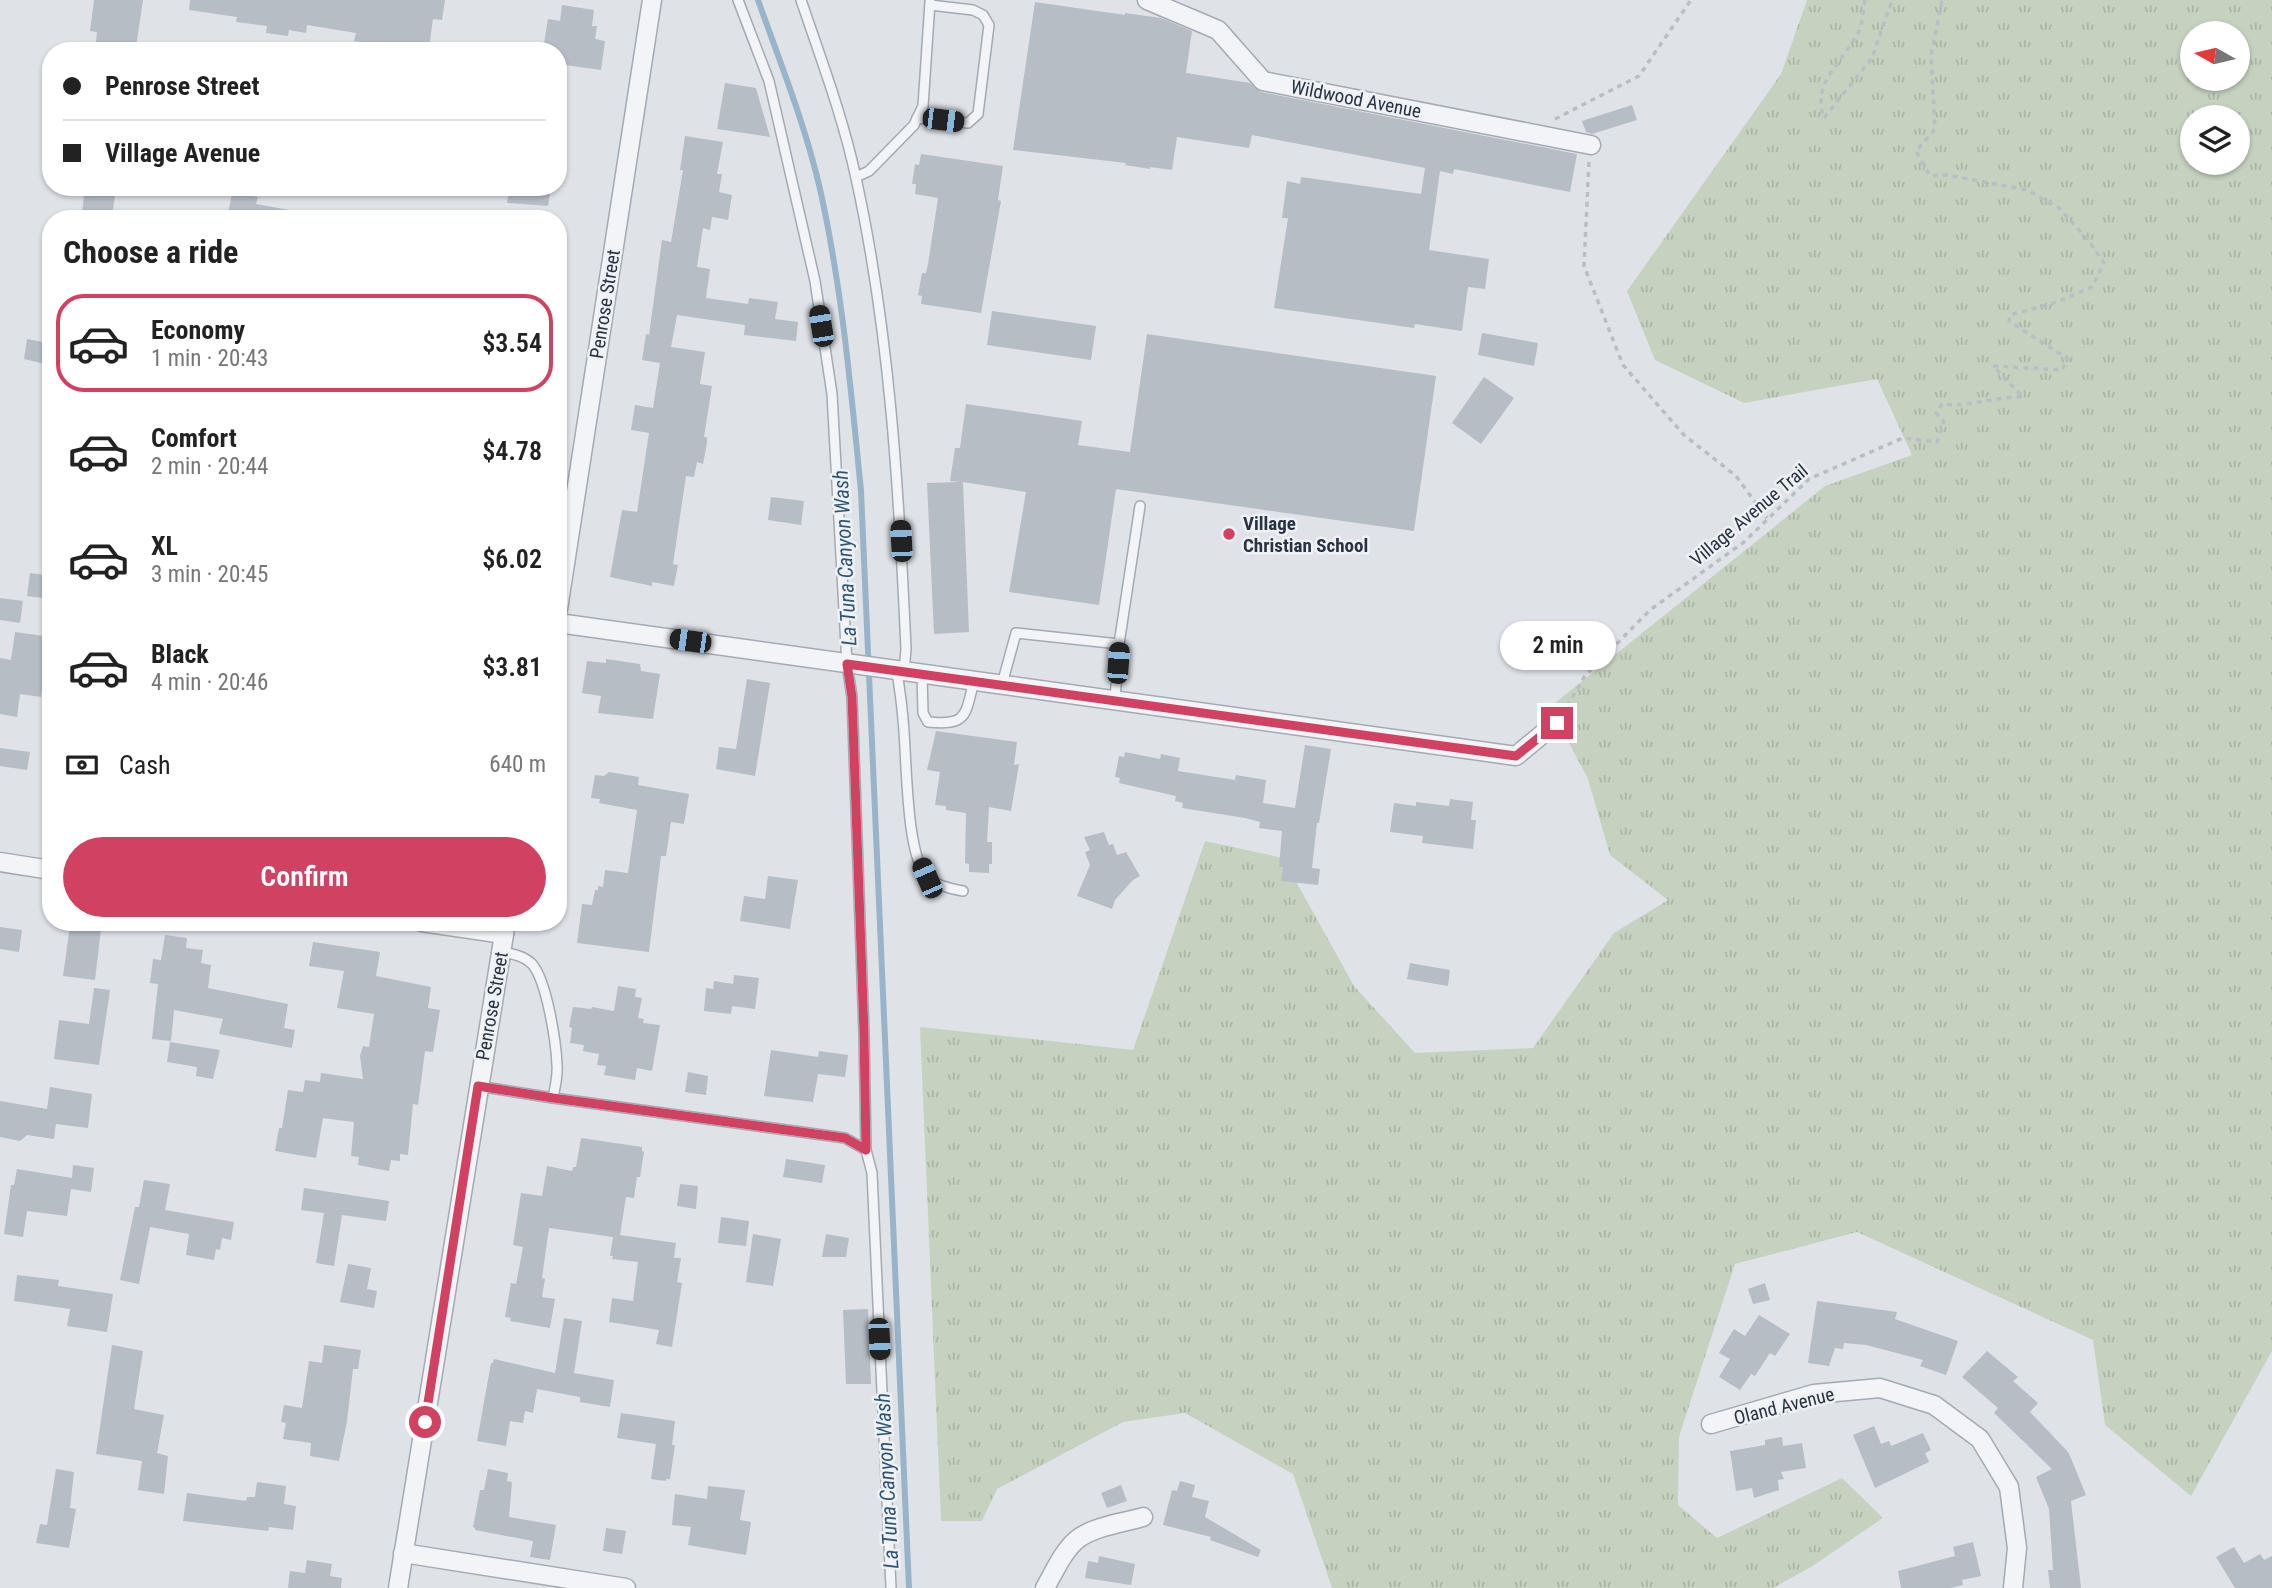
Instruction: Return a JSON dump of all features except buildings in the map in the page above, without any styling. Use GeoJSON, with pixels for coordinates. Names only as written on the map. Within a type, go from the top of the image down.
{"type":"FeatureCollection","features":[{"type":"Feature","properties":{"kind":"street","name":"Penrose Street"},"geometry":{"type":"LineString","coordinates":[[567,551],[652,0]]}},
{"type":"Feature","properties":{"kind":"street","name":"Wildwood Avenue"},"geometry":{"type":"LineString","coordinates":[[1147,0],[1219,30],[1263,81],[1591,145]]}},
{"type":"Feature","properties":{"kind":"street"},"geometry":{"type":"LineString","coordinates":[[567,623],[876,669],[1002,684],[1516,756],[1557,723]]}},
{"type":"Feature","properties":{"kind":"street"},"geometry":{"type":"LineString","coordinates":[[0,863],[42,869]]}},
{"type":"Feature","properties":{"kind":"street"},"geometry":{"type":"LineString","coordinates":[[475,931],[504,936]]}},
{"type":"Feature","properties":{"kind":"street","name":"Penrose Street"},"geometry":{"type":"LineString","coordinates":[[398,1588],[504,936]]}},
{"type":"Feature","properties":{"kind":"street","name":"Oland Avenue"},"geometry":{"type":"LineString","coordinates":[[1711,1424],[1814,1394],[1880,1388],[1934,1405],[1980,1439],[2009,1487],[2017,1548],[2013,1588]]}},
{"type":"Feature","properties":{"kind":"street"},"geometry":{"type":"LineString","coordinates":[[1045,1588],[1079,1538],[1087,1533],[1143,1517]]}},
{"type":"Feature","properties":{"kind":"street"},"geometry":{"type":"LineString","coordinates":[[404,1553],[626,1588]]}},
{"type":"Feature","properties":{"kind":"lane"},"geometry":{"type":"LineString","coordinates":[[738,0],[769,81],[815,281],[832,394],[852,665],[866,1150],[872,1173],[891,1588]]}},
{"type":"Feature","properties":{"kind":"lane"},"geometry":{"type":"LineString","coordinates":[[801,0],[837,108],[856,177],[882,314],[897,474],[906,649],[900,672],[909,820],[916,854],[927,878],[945,887],[963,891]]}},
{"type":"Feature","properties":{"kind":"lane"},"geometry":{"type":"LineString","coordinates":[[856,177],[869,172],[914,125],[917,118],[923,106],[930,2],[973,9],[983,15],[989,25],[978,114],[968,123],[917,118]]}},
{"type":"Feature","properties":{"kind":"lane"},"geometry":{"type":"LineString","coordinates":[[1115,700],[1119,644],[1140,506]]}},
{"type":"Feature","properties":{"kind":"lane"},"geometry":{"type":"LineString","coordinates":[[1002,684],[1016,633],[1119,644]]}},
{"type":"Feature","properties":{"kind":"lane"},"geometry":{"type":"LineString","coordinates":[[922,674],[923,713],[928,722],[958,722],[966,713],[974,681]]}},
{"type":"Feature","properties":{"kind":"lane"},"geometry":{"type":"LineString","coordinates":[[504,936],[520,956],[531,962],[544,987],[557,1066],[553,1098]]}},
{"type":"Feature","properties":{"kind":"lane"},"geometry":{"type":"LineString","coordinates":[[478,1086],[845,1138],[866,1150]]}},
{"type":"Feature","properties":{"kind":"path"},"geometry":{"type":"LineString","coordinates":[[1529,133],[1639,76],[1691,0]]}},
{"type":"Feature","properties":{"kind":"path"},"geometry":{"type":"LineString","coordinates":[[1865,0],[1859,32],[1831,69],[1819,105],[1824,118],[1872,58],[1892,0]]}},
{"type":"Feature","properties":{"kind":"path","name":"Village Avenue Trail"},"geometry":{"type":"LineString","coordinates":[[1557,723],[1585,676],[1650,610],[1744,542],[1809,479],[1903,438],[1937,442],[1944,422],[1936,413],[1942,404],[1956,406],[2005,397],[2023,397],[1993,366],[2062,370],[2068,359],[2009,321],[2010,315],[2057,302],[2092,287],[2104,263],[2089,241],[2059,208],[2027,190],[1948,175],[1930,176],[1916,151],[1935,130],[1931,56],[1942,0]]}},
{"type":"Feature","properties":{"kind":"path"},"geometry":{"type":"LineString","coordinates":[[1591,145],[1584,267],[1623,365],[1684,435],[1736,476],[1767,518]]}},
{"type":"Feature","properties":{"kind":"green space"},"geometry":{"type":"Polygon","coordinates":[[[1807,0],[2272,0],[2272,1351],[2191,1496],[2105,1425],[2093,1340],[1857,1232],[1735,1264],[1679,1437],[1678,1505],[1717,1538],[1842,1478],[1883,1518],[1811,1567],[1773,1588],[1332,1588],[1293,1474],[1185,1413],[1123,1422],[997,1489],[982,1521],[941,1521],[920,1027],[1133,1050],[1205,841],[1283,858],[1354,986],[1415,1053],[1533,1048],[1614,933],[1668,900],[1610,855],[1588,779],[1550,707],[1825,486],[1912,455],[1877,379],[1744,403],[1655,360],[1627,291],[1781,74],[1807,0]]]}},
{"type":"Feature","properties":{"kind":"waterway","name":"La Tuna Canyon Wash"},"geometry":{"type":"LineString","coordinates":[[758,0],[800,117],[828,226],[840,301],[861,491],[909,1588]]}},
{"type":"Feature","properties":{"kind":"place","name":"Village Christian School"},"geometry":{"type":"Point","coordinates":[1229,534]}},
{"type":"Feature","properties":{"kind":"route"},"geometry":{"type":"LineString","coordinates":[[425,1422],[478,1086],[845,1138],[866,1150],[852,697],[847,664],[1516,756],[1557,723]]}}]}
